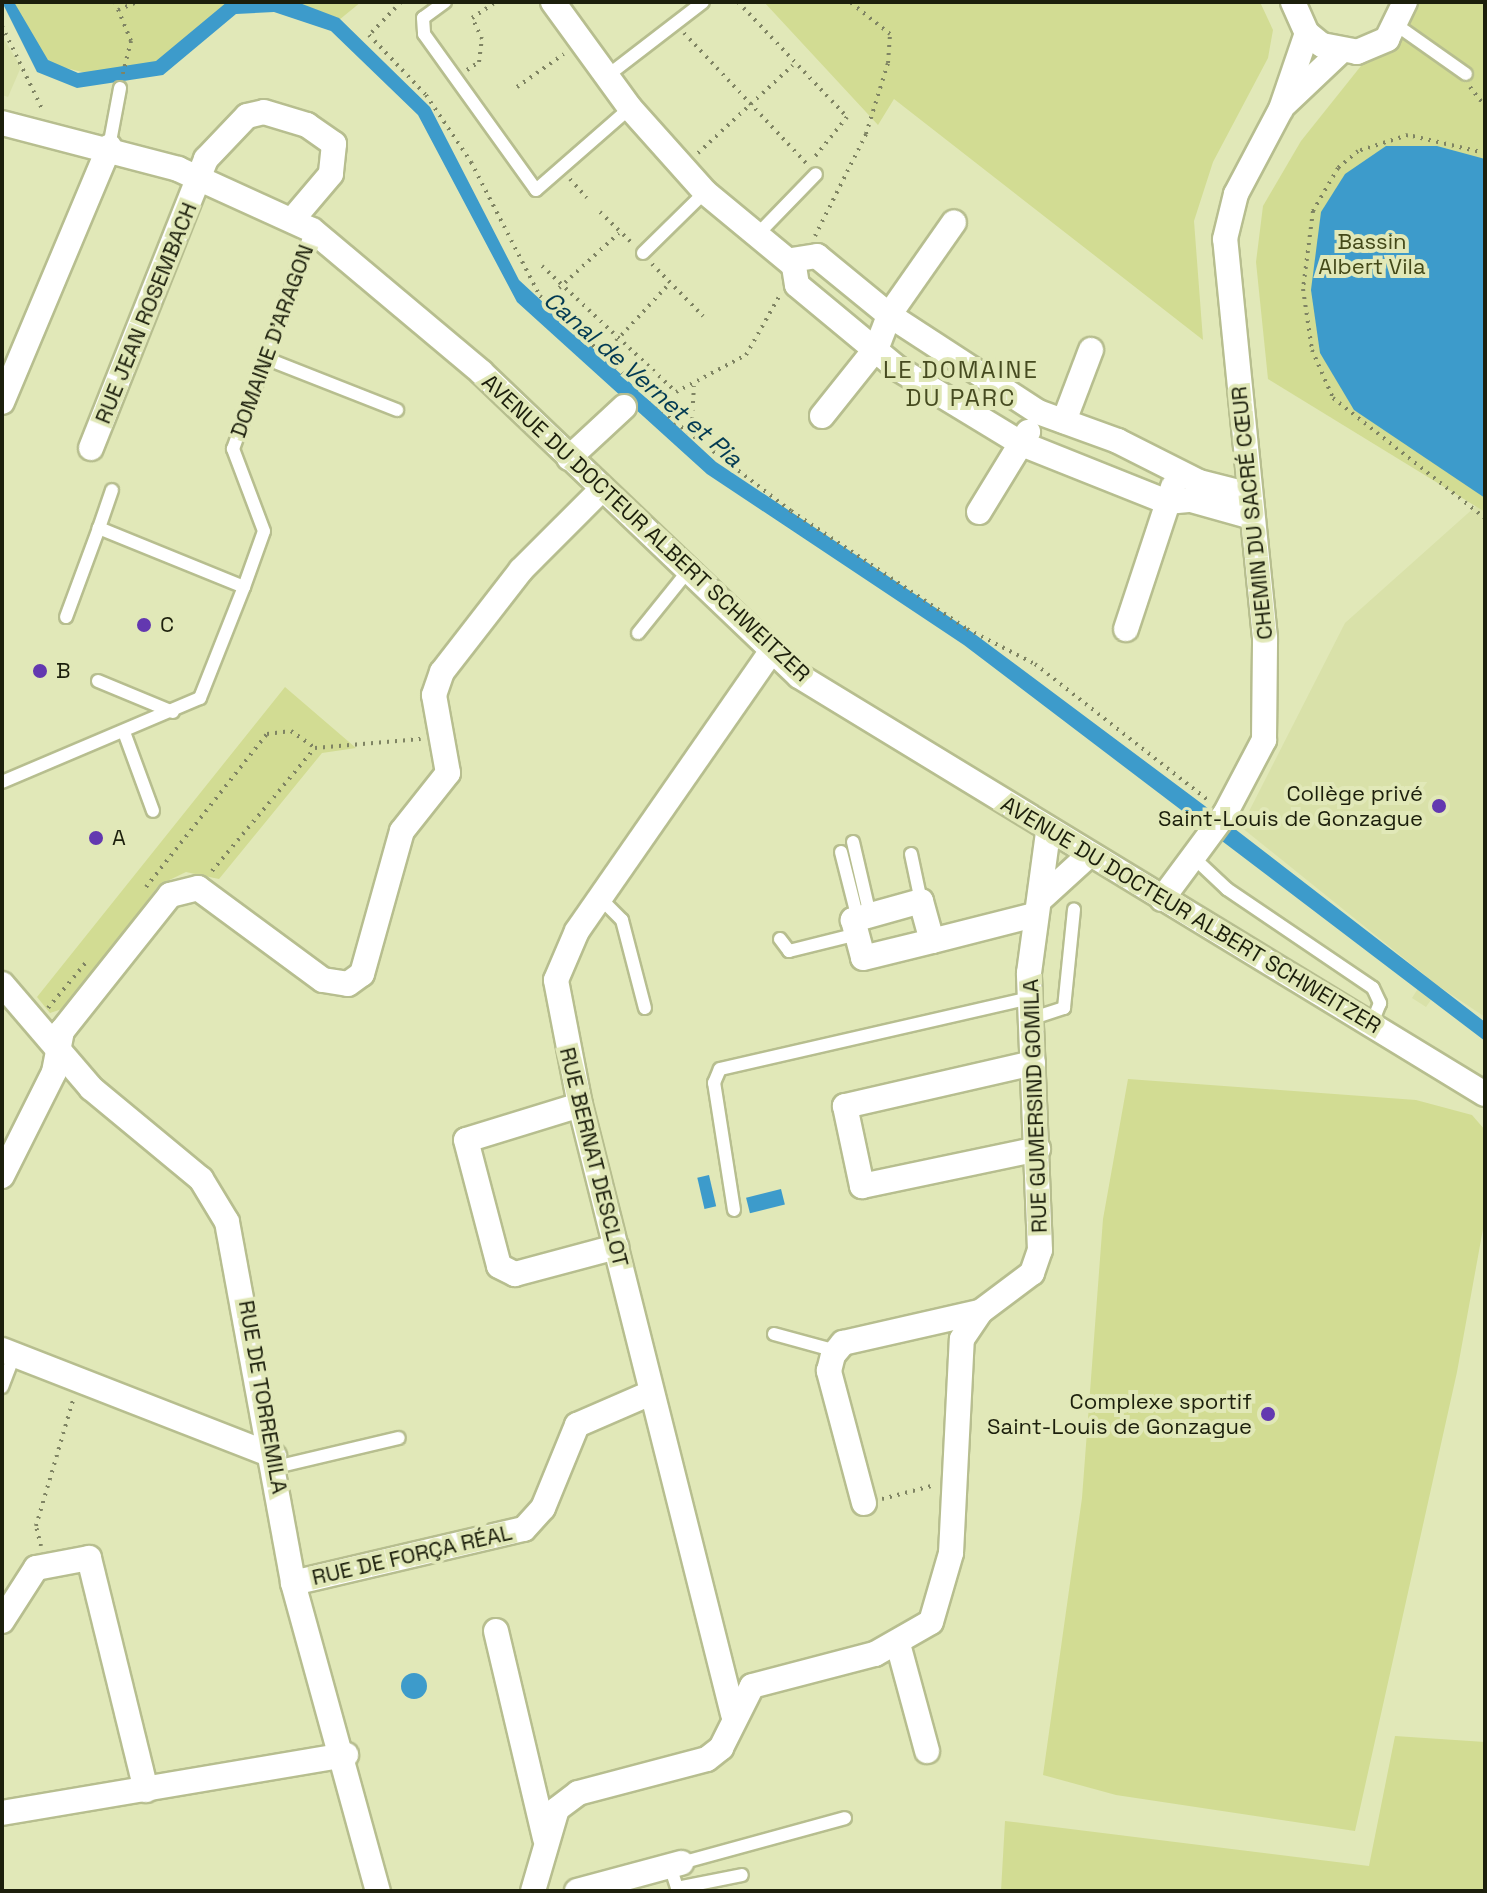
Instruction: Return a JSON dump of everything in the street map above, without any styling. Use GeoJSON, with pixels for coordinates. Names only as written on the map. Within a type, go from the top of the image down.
{"type":"FeatureCollection","features":[{"type":"Feature","properties":{"kind":"street"},"geometry":{"type":"LineString","coordinates":[[553,2],[630,108],[705,192],[756,236],[796,264],[889,315],[1038,412],[1180,469],[1199,482],[1251,506]]}},
{"type":"Feature","properties":{"kind":"street"},"geometry":{"type":"LineString","coordinates":[[1293,2],[1307,33],[1340,52],[1373,48],[1398,26],[1405,2]]}},
{"type":"Feature","properties":{"kind":"street","name":"CHEMIN DU SACRÉ CŒUR"},"geometry":{"type":"LineString","coordinates":[[1162,899],[1225,814],[1264,740],[1269,700],[1225,239],[1236,194],[1281,109],[1307,33]]}},
{"type":"Feature","properties":{"kind":"street","name":"CHEMIN DU SACRÉ CŒUR"},"geometry":{"type":"LineString","coordinates":[[1281,109],[1340,52]]}},
{"type":"Feature","properties":{"kind":"street","name":"RUE JEAN ROSEMBACH"},"geometry":{"type":"LineString","coordinates":[[91,448],[206,159],[247,116],[264,112],[307,125],[328,136],[336,164],[302,225]]}},
{"type":"Feature","properties":{"kind":"street","name":"AVENUE DU DOCTEUR ALBERT SCHWEITZER"},"geometry":{"type":"LineString","coordinates":[[4,129],[50,132],[109,147],[200,178],[302,225],[481,372],[771,652],[826,695],[1048,833],[1372,1023],[1485,1094]]}},
{"type":"Feature","properties":{"kind":"street"},"geometry":{"type":"LineString","coordinates":[[2,402],[109,147]]}},
{"type":"Feature","properties":{"kind":"street"},"geometry":{"type":"LineString","coordinates":[[822,416],[877,347],[889,315],[954,222]]}},
{"type":"Feature","properties":{"kind":"street"},"geometry":{"type":"LineString","coordinates":[[796,264],[877,347],[937,395],[1022,444],[1167,502],[1191,500],[1251,506]]}},
{"type":"Feature","properties":{"kind":"street"},"geometry":{"type":"LineString","coordinates":[[1064,421],[1091,350]]}},
{"type":"Feature","properties":{"kind":"street"},"geometry":{"type":"LineString","coordinates":[[569,458],[624,407]]}},
{"type":"Feature","properties":{"kind":"street"},"geometry":{"type":"LineString","coordinates":[[979,512],[1022,444],[1038,412]]}},
{"type":"Feature","properties":{"kind":"street"},"geometry":{"type":"LineString","coordinates":[[1126,629],[1180,469]]}},
{"type":"Feature","properties":{"kind":"street"},"geometry":{"type":"LineString","coordinates":[[2,1176],[54,1072],[55,1049],[170,895],[198,888],[301,967],[348,984],[370,953],[402,831],[448,773],[434,695],[442,672],[521,570],[601,490]]}},
{"type":"Feature","properties":{"kind":"street","name":"RUE BERNAT DESCLOT"},"geometry":{"type":"LineString","coordinates":[[733,1714],[580,1105],[556,980],[562,956],[600,898],[771,652]]}},
{"type":"Feature","properties":{"kind":"street","name":"RUE GUMERSIND GOMILA"},"geometry":{"type":"LineString","coordinates":[[570,1891],[535,1888],[545,1838],[557,1809],[578,1793],[707,1759],[721,1748],[733,1714],[752,1686],[898,1644],[931,1622],[944,1594],[962,1339],[980,1312],[1032,1273],[1042,1215],[1030,1008],[1038,906],[1048,833]]}},
{"type":"Feature","properties":{"kind":"street"},"geometry":{"type":"LineString","coordinates":[[932,941],[921,901],[862,923],[863,958],[932,941],[1038,906],[1088,856]]}},
{"type":"Feature","properties":{"kind":"street","name":"RUE DE TORREMILA"},"geometry":{"type":"LineString","coordinates":[[2,984],[55,1049],[201,1179],[227,1222],[275,1462],[293,1583],[346,1755],[378,1891]]}},
{"type":"Feature","properties":{"kind":"street"},"geometry":{"type":"LineString","coordinates":[[1033,1063],[845,1106],[862,1186],[1038,1149]]}},
{"type":"Feature","properties":{"kind":"street"},"geometry":{"type":"LineString","coordinates":[[580,1105],[466,1140],[499,1266],[515,1274],[616,1247]]}},
{"type":"Feature","properties":{"kind":"street"},"geometry":{"type":"LineString","coordinates":[[864,1503],[829,1371],[836,1351],[843,1343],[980,1312]]}},
{"type":"Feature","properties":{"kind":"street"},"geometry":{"type":"LineString","coordinates":[[8,1353],[275,1462]]}},
{"type":"Feature","properties":{"kind":"street","name":"RUE DE FORÇA RÉAL"},"geometry":{"type":"LineString","coordinates":[[293,1583],[514,1534],[543,1508],[577,1425],[651,1393]]}},
{"type":"Feature","properties":{"kind":"street"},"geometry":{"type":"LineString","coordinates":[[2,1621],[13,1596],[46,1566],[89,1558],[98,1571],[146,1790]]}},
{"type":"Feature","properties":{"kind":"street"},"geometry":{"type":"LineString","coordinates":[[496,1631],[545,1838]]}},
{"type":"Feature","properties":{"kind":"street"},"geometry":{"type":"LineString","coordinates":[[898,1644],[927,1751]]}},
{"type":"Feature","properties":{"kind":"street"},"geometry":{"type":"LineString","coordinates":[[2,1813],[346,1755]]}},
{"type":"Feature","properties":{"kind":"street"},"geometry":{"type":"LineString","coordinates":[[577,1891],[676,1864]]}},
{"type":"Feature","properties":{"kind":"lane"},"geometry":{"type":"LineString","coordinates":[[445,2],[423,18],[424,34],[454,80],[536,190],[630,108]]}},
{"type":"Feature","properties":{"kind":"lane"},"geometry":{"type":"LineString","coordinates":[[607,76],[703,2]]}},
{"type":"Feature","properties":{"kind":"lane"},"geometry":{"type":"LineString","coordinates":[[1398,26],[1466,74]]}},
{"type":"Feature","properties":{"kind":"lane"},"geometry":{"type":"LineString","coordinates":[[109,147],[120,88]]}},
{"type":"Feature","properties":{"kind":"lane"},"geometry":{"type":"LineString","coordinates":[[756,236],[812,169]]}},
{"type":"Feature","properties":{"kind":"lane"},"geometry":{"type":"LineString","coordinates":[[643,253],[705,192]]}},
{"type":"Feature","properties":{"kind":"lane","name":"DOMAINE D'ARAGON"},"geometry":{"type":"LineString","coordinates":[[2,782],[200,698],[264,531],[233,449],[265,358],[302,225]]}},
{"type":"Feature","properties":{"kind":"lane"},"geometry":{"type":"LineString","coordinates":[[265,358],[397,410]]}},
{"type":"Feature","properties":{"kind":"lane"},"geometry":{"type":"LineString","coordinates":[[66,617],[112,490]]}},
{"type":"Feature","properties":{"kind":"lane"},"geometry":{"type":"LineString","coordinates":[[99,528],[244,587]]}},
{"type":"Feature","properties":{"kind":"lane"},"geometry":{"type":"LineString","coordinates":[[638,633],[688,571]]}},
{"type":"Feature","properties":{"kind":"lane"},"geometry":{"type":"LineString","coordinates":[[98,681],[173,712]]}},
{"type":"Feature","properties":{"kind":"lane"},"geometry":{"type":"LineString","coordinates":[[124,732],[153,811]]}},
{"type":"Feature","properties":{"kind":"lane"},"geometry":{"type":"LineString","coordinates":[[853,842],[862,923]]}},
{"type":"Feature","properties":{"kind":"lane"},"geometry":{"type":"LineString","coordinates":[[841,852],[862,923]]}},
{"type":"Feature","properties":{"kind":"lane"},"geometry":{"type":"LineString","coordinates":[[911,854],[921,901]]}},
{"type":"Feature","properties":{"kind":"lane"},"geometry":{"type":"LineString","coordinates":[[1193,857],[1227,889],[1373,988],[1380,1003],[1372,1023]]}},
{"type":"Feature","properties":{"kind":"lane"},"geometry":{"type":"LineString","coordinates":[[600,898],[622,920],[645,1008]]}},
{"type":"Feature","properties":{"kind":"lane"},"geometry":{"type":"LineString","coordinates":[[734,1210],[714,1083],[720,1069],[1030,1008],[1064,1008],[1074,910]]}},
{"type":"Feature","properties":{"kind":"lane"},"geometry":{"type":"LineString","coordinates":[[780,939],[789,951],[862,923]]}},
{"type":"Feature","properties":{"kind":"lane"},"geometry":{"type":"LineString","coordinates":[[774,1334],[836,1351]]}},
{"type":"Feature","properties":{"kind":"lane"},"geometry":{"type":"LineString","coordinates":[[2,1387],[8,1353]]}},
{"type":"Feature","properties":{"kind":"lane"},"geometry":{"type":"LineString","coordinates":[[275,1462],[399,1438]]}},
{"type":"Feature","properties":{"kind":"lane"},"geometry":{"type":"LineString","coordinates":[[742,1875],[677,1888],[676,1864],[845,1818]]}},
{"type":"Feature","properties":{"kind":"path"},"geometry":{"type":"LineString","coordinates":[[115,2],[131,41],[126,63]]}},
{"type":"Feature","properties":{"kind":"path"},"geometry":{"type":"LineString","coordinates":[[118,10],[137,2]]}},
{"type":"Feature","properties":{"kind":"path"},"geometry":{"type":"LineString","coordinates":[[401,2],[369,35],[426,95],[471,162],[526,278],[691,435],[967,629],[1035,664],[1225,814]]}},
{"type":"Feature","properties":{"kind":"path"},"geometry":{"type":"LineString","coordinates":[[454,80],[479,62],[482,39],[472,18],[496,2]]}},
{"type":"Feature","properties":{"kind":"path"},"geometry":{"type":"LineString","coordinates":[[676,22],[748,106],[812,169],[847,117],[793,65],[738,2]]}},
{"type":"Feature","properties":{"kind":"path"},"geometry":{"type":"LineString","coordinates":[[542,266],[559,288],[676,392],[694,386],[746,355],[866,134],[888,63],[890,34],[850,2]]}},
{"type":"Feature","properties":{"kind":"path"},"geometry":{"type":"LineString","coordinates":[[2,26],[50,132]]}},
{"type":"Feature","properties":{"kind":"path"},"geometry":{"type":"LineString","coordinates":[[517,87],[581,41]]}},
{"type":"Feature","properties":{"kind":"path"},"geometry":{"type":"LineString","coordinates":[[683,167],[793,65]]}},
{"type":"Feature","properties":{"kind":"path"},"geometry":{"type":"LineString","coordinates":[[1466,74],[1474,99],[1485,106]]}},
{"type":"Feature","properties":{"kind":"path"},"geometry":{"type":"LineString","coordinates":[[1485,153],[1408,135],[1358,151],[1338,168],[1313,211],[1303,289],[1312,350],[1333,398],[1485,518]]}},
{"type":"Feature","properties":{"kind":"path"},"geometry":{"type":"LineString","coordinates":[[561,168],[587,198]]}},
{"type":"Feature","properties":{"kind":"path"},"geometry":{"type":"LineString","coordinates":[[559,288],[619,233]]}},
{"type":"Feature","properties":{"kind":"path"},"geometry":{"type":"LineString","coordinates":[[616,341],[669,284]]}},
{"type":"Feature","properties":{"kind":"path"},"geometry":{"type":"LineString","coordinates":[[691,435],[694,386]]}},
{"type":"Feature","properties":{"kind":"path"},"geometry":{"type":"LineString","coordinates":[[139,896],[267,734],[291,731],[315,748],[442,738]]}},
{"type":"Feature","properties":{"kind":"path"},"geometry":{"type":"LineString","coordinates":[[198,888],[315,748]]}},
{"type":"Feature","properties":{"kind":"path"},"geometry":{"type":"LineString","coordinates":[[37,1027],[100,946]]}},
{"type":"Feature","properties":{"kind":"path"},"geometry":{"type":"LineString","coordinates":[[46,1566],[36,1526],[78,1383]]}},
{"type":"Feature","properties":{"kind":"path"},"geometry":{"type":"LineString","coordinates":[[864,1503],[952,1481]]}},
{"type":"Feature","properties":{"kind":"shaded area"},"geometry":{"type":"Polygon","coordinates":[[[2,36],[21,67],[8,97],[2,95],[2,36]]]}},
{"type":"Feature","properties":{"kind":"shaded area","name":"Collège privé Saint-Louis de Gonzague"},"geometry":{"type":"Polygon","coordinates":[[[1476,506],[1485,512],[1485,1017],[1440,987],[1426,1007],[1412,998],[1426,976],[1241,827],[1345,623],[1476,506]]]}},
{"type":"Feature","properties":{"kind":"green space"},"geometry":{"type":"Polygon","coordinates":[[[6,2],[229,2],[171,63],[106,78],[38,61],[6,2]]]}},
{"type":"Feature","properties":{"kind":"green space"},"geometry":{"type":"Polygon","coordinates":[[[293,2],[361,2],[339,20],[293,2]]]}},
{"type":"Feature","properties":{"kind":"green space"},"geometry":{"type":"Polygon","coordinates":[[[764,2],[1260,2],[1273,30],[1268,58],[1213,162],[1194,221],[1203,340],[894,99],[878,125],[764,2]]]}},
{"type":"Feature","properties":{"kind":"green space","name":"Bassin Albert Vila"},"geometry":{"type":"Polygon","coordinates":[[[1412,2],[1485,2],[1485,512],[1268,379],[1256,262],[1263,206],[1301,141],[1412,2]]]}},
{"type":"Feature","properties":{"kind":"green space"},"geometry":{"type":"Polygon","coordinates":[[[285,687],[356,748],[322,753],[219,879],[186,872],[159,885],[65,1008],[50,1013],[37,997],[285,687]]]}},
{"type":"Feature","properties":{"kind":"green space","name":"Complexe sportif Saint-Louis de Gonzague"},"geometry":{"type":"Polygon","coordinates":[[[1128,1079],[1416,1100],[1472,1115],[1485,1130],[1485,1218],[1457,1372],[1355,1831],[1116,1795],[1043,1775],[1082,1498],[1103,1219],[1128,1079]]]}},
{"type":"Feature","properties":{"kind":"green space"},"geometry":{"type":"Polygon","coordinates":[[[1395,1736],[1485,1742],[1485,1891],[1001,1891],[1005,1821],[1369,1866],[1395,1736]]]}},
{"type":"Feature","properties":{"kind":"water","name":"Canal de Vernet et Pia"},"geometry":{"type":"Polygon","coordinates":[[[2,2],[14,2],[48,60],[78,73],[156,61],[227,2],[297,2],[339,18],[430,107],[519,280],[716,462],[972,632],[1209,809],[1485,1022],[1485,1041],[964,645],[707,474],[517,302],[418,115],[331,31],[274,12],[236,14],[163,75],[77,88],[37,72],[2,2]]]}},
{"type":"Feature","properties":{"kind":"water"},"geometry":{"type":"Polygon","coordinates":[[[1386,146],[1437,146],[1485,159],[1485,498],[1354,410],[1320,353],[1311,290],[1321,212],[1345,174],[1386,146]]]}},
{"type":"Feature","properties":{"kind":"water"},"geometry":{"type":"Polygon","coordinates":[[[709,1175],[716,1206],[705,1209],[697,1178],[709,1175]]]}},
{"type":"Feature","properties":{"kind":"water"},"geometry":{"type":"Polygon","coordinates":[[[781,1189],[785,1205],[750,1213],[746,1198],[781,1189]]]}},
{"type":"Feature","properties":{"kind":"water"},"geometry":{"type":"Polygon","coordinates":[[[414,1673],[423,1677],[427,1686],[423,1695],[414,1699],[405,1695],[401,1686],[405,1677],[414,1673]]]}},
{"type":"Feature","properties":{"kind":"place","name":"C"},"geometry":{"type":"Point","coordinates":[144,625]}},
{"type":"Feature","properties":{"kind":"place","name":"B"},"geometry":{"type":"Point","coordinates":[40,671]}},
{"type":"Feature","properties":{"kind":"place","name":"Collège privé Saint-Louis de Gonzague"},"geometry":{"type":"Point","coordinates":[1439,806]}},
{"type":"Feature","properties":{"kind":"place","name":"A"},"geometry":{"type":"Point","coordinates":[96,838]}},
{"type":"Feature","properties":{"kind":"place","name":"Complexe sportif Saint-Louis de Gonzague"},"geometry":{"type":"Point","coordinates":[1268,1414]}},
{"type":"Feature","properties":{"kind":"district","name":"LE DOMAINE DU PARC"},"geometry":{"type":"Point","coordinates":[961,384]}}]}
